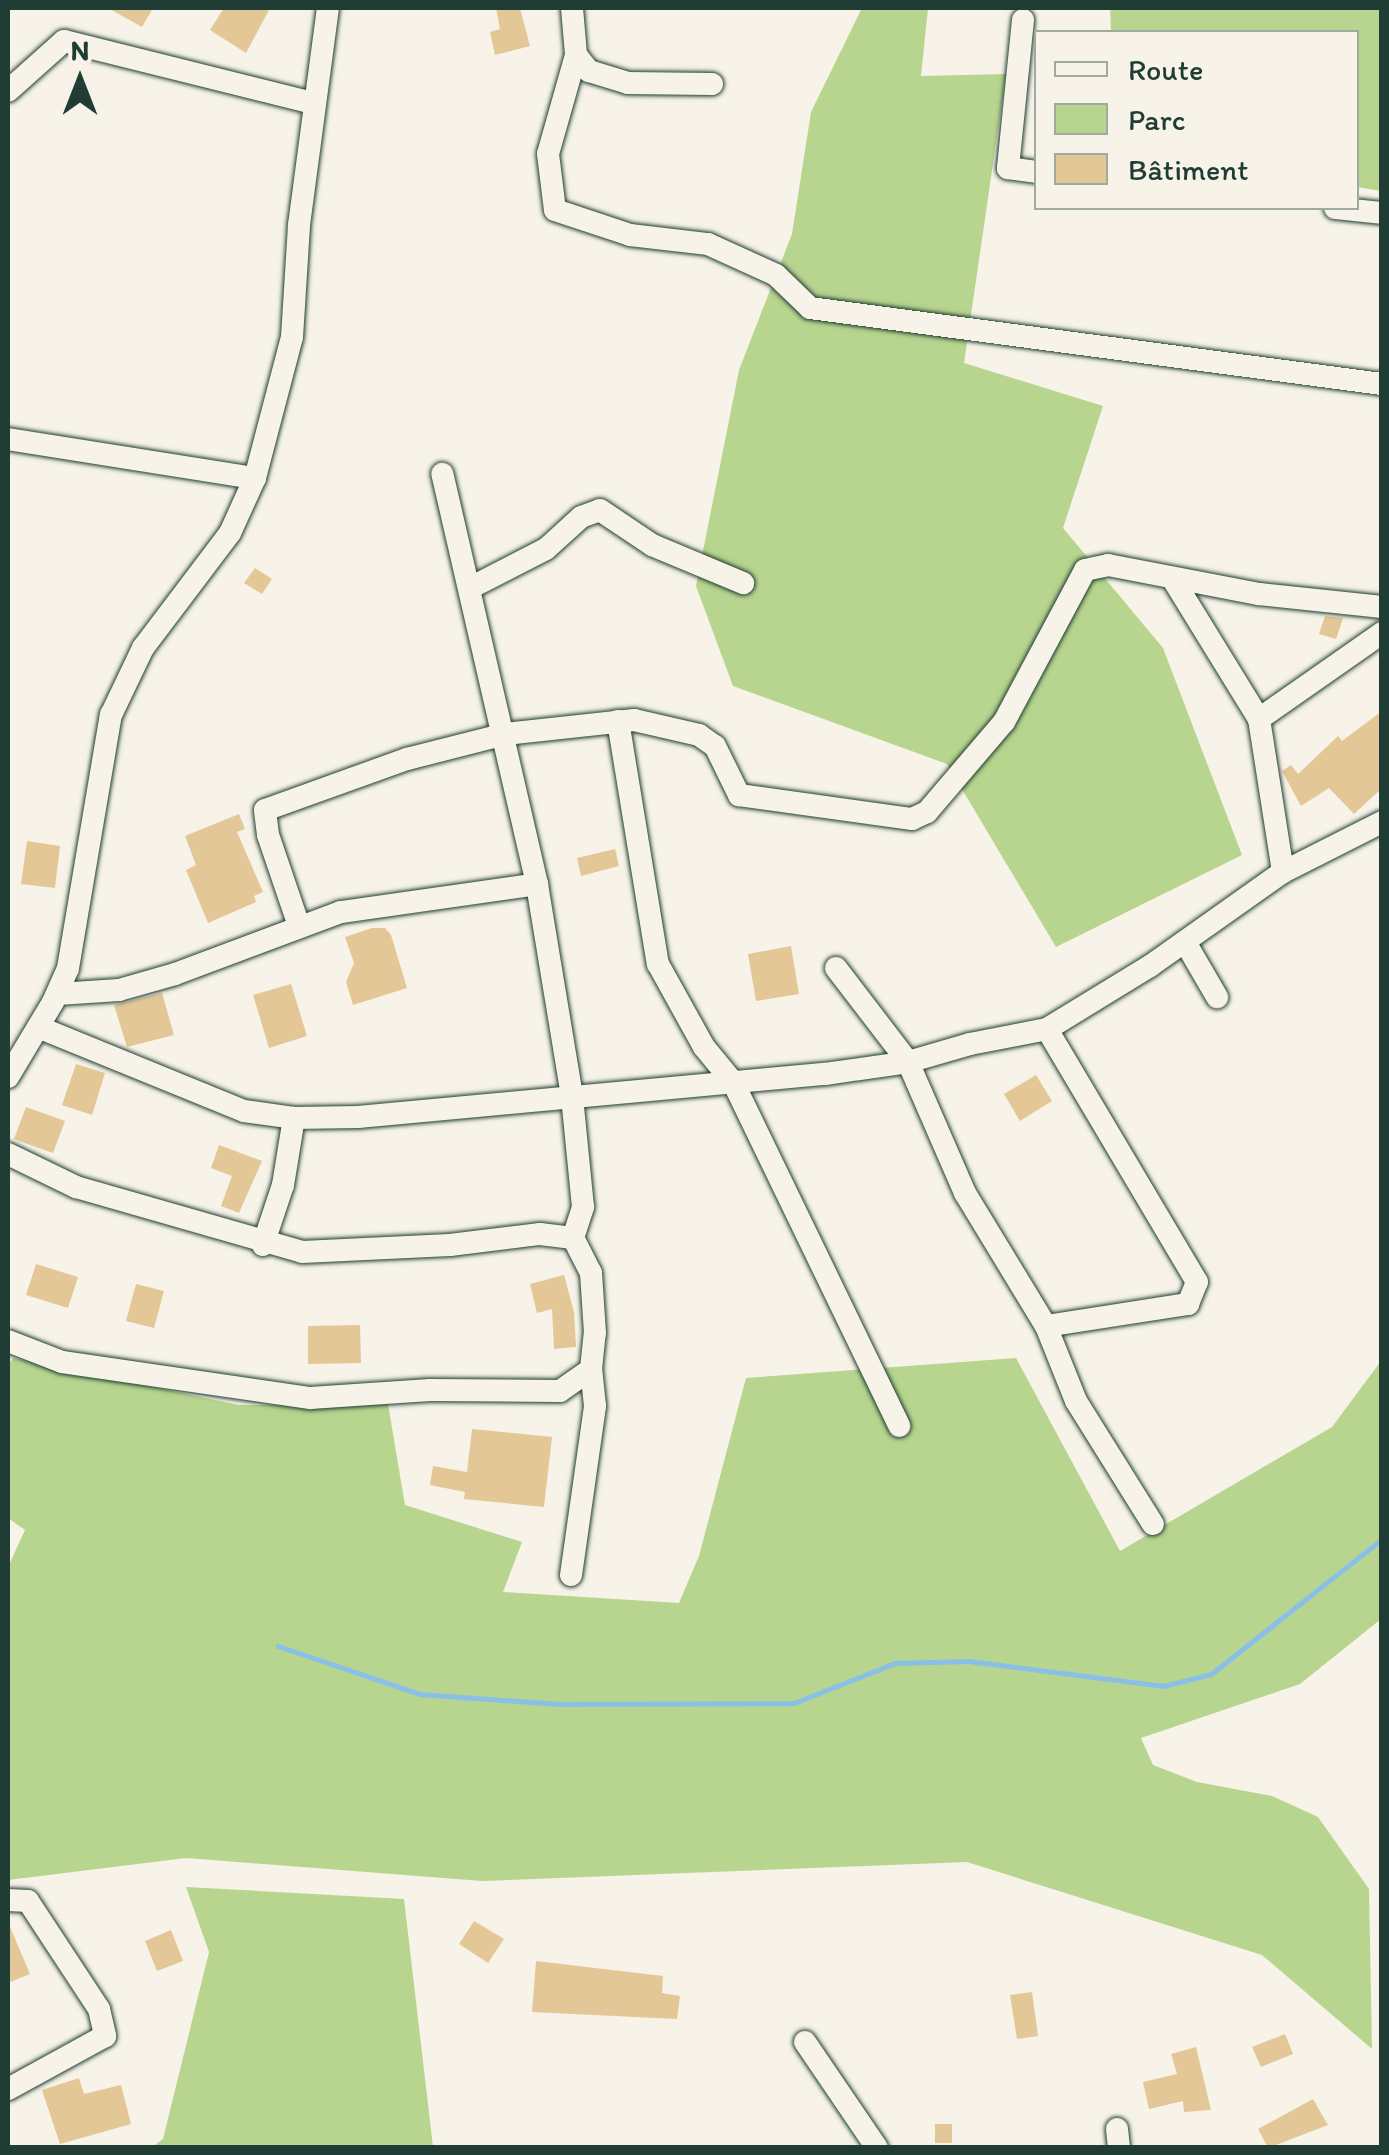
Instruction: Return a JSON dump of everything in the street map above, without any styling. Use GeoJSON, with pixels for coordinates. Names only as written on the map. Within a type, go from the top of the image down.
{"type":"FeatureCollection","features":[{"type":"Feature","properties":{"kind":"street"},"geometry":{"type":"LineString","coordinates":[[8,1076],[58,994],[68,968],[111,715],[143,648],[230,534],[255,478],[292,337],[313,103],[328,8]]}},
{"type":"Feature","properties":{"kind":"street"},"geometry":{"type":"LineString","coordinates":[[572,8],[576,55],[548,154],[555,210],[630,235],[708,244],[776,275],[810,308],[1382,384]]}},
{"type":"Feature","properties":{"kind":"street"},"geometry":{"type":"LineString","coordinates":[[1023,20],[1008,168],[1034,172]]}},
{"type":"Feature","properties":{"kind":"street"},"geometry":{"type":"LineString","coordinates":[[8,91],[64,41],[313,103]]}},
{"type":"Feature","properties":{"kind":"street"},"geometry":{"type":"LineString","coordinates":[[576,55],[589,71],[628,83],[712,84]]}},
{"type":"Feature","properties":{"kind":"street"},"geometry":{"type":"LineString","coordinates":[[8,440],[255,478]]}},
{"type":"Feature","properties":{"kind":"street"},"geometry":{"type":"LineString","coordinates":[[442,474],[537,884],[572,1096],[583,1208],[573,1238],[591,1273],[594,1406],[571,1574]]}},
{"type":"Feature","properties":{"kind":"street"},"geometry":{"type":"LineString","coordinates":[[470,588],[546,549],[580,517],[600,510],[652,545],[743,583]]}},
{"type":"Feature","properties":{"kind":"street"},"geometry":{"type":"LineString","coordinates":[[299,926],[268,835],[265,810],[407,759],[505,734],[618,721],[664,725],[698,735],[723,757],[731,786],[739,795],[912,819],[927,812],[1004,722],[1085,570],[1108,565],[1174,581],[1371,606],[1381,635],[1259,719]]}},
{"type":"Feature","properties":{"kind":"street"},"geometry":{"type":"LineString","coordinates":[[1174,581],[1259,719],[1283,872]]}},
{"type":"Feature","properties":{"kind":"street"},"geometry":{"type":"LineString","coordinates":[[618,721],[658,964],[704,1046],[733,1082],[899,1426]]}},
{"type":"Feature","properties":{"kind":"street"},"geometry":{"type":"LineString","coordinates":[[38,1026],[244,1111],[294,1118],[358,1117],[908,1062],[970,1044],[1046,1029],[1185,942],[1283,872],[1382,822]]}},
{"type":"Feature","properties":{"kind":"street"},"geometry":{"type":"LineString","coordinates":[[58,994],[119,990],[299,926],[380,903],[537,884]]}},
{"type":"Feature","properties":{"kind":"street"},"geometry":{"type":"LineString","coordinates":[[1185,942],[1218,997]]}},
{"type":"Feature","properties":{"kind":"street"},"geometry":{"type":"LineString","coordinates":[[836,968],[908,1062],[965,1193],[1046,1326],[1076,1401],[1153,1524]]}},
{"type":"Feature","properties":{"kind":"street"},"geometry":{"type":"LineString","coordinates":[[1046,1029],[1197,1282],[1188,1304],[1046,1326]]}},
{"type":"Feature","properties":{"kind":"street"},"geometry":{"type":"LineString","coordinates":[[263,1245],[286,1174],[294,1118]]}},
{"type":"Feature","properties":{"kind":"street"},"geometry":{"type":"LineString","coordinates":[[8,1154],[76,1188],[263,1245],[326,1254],[540,1234],[573,1238]]}},
{"type":"Feature","properties":{"kind":"street"},"geometry":{"type":"LineString","coordinates":[[8,1342],[77,1364],[212,1380],[310,1398],[430,1390],[560,1391],[591,1369]]}},
{"type":"Feature","properties":{"kind":"street"},"geometry":{"type":"LineString","coordinates":[[8,1900],[28,1901],[99,2008],[106,2036],[8,2089]]}},
{"type":"Feature","properties":{"kind":"street"},"geometry":{"type":"LineString","coordinates":[[805,2042],[877,2148]]}},
{"type":"Feature","properties":{"kind":"green space"},"geometry":{"type":"Polygon","coordinates":[[[862,8],[928,8],[921,76],[1006,74],[964,363],[1103,406],[1063,528],[1163,648],[1242,855],[1056,947],[947,764],[733,686],[696,586],[739,370],[792,234],[811,112],[862,8]]]}},
{"type":"Feature","properties":{"kind":"green space"},"geometry":{"type":"Polygon","coordinates":[[[1110,8],[1381,8],[1381,191],[1359,187],[1359,30],[1111,30],[1110,8]]]}},
{"type":"Feature","properties":{"kind":"green space"},"geometry":{"type":"Polygon","coordinates":[[[13,1358],[239,1405],[388,1404],[405,1505],[522,1542],[503,1592],[679,1603],[699,1556],[746,1378],[1016,1358],[1120,1551],[1332,1427],[1381,1361],[1381,1619],[1300,1684],[1141,1738],[1153,1765],[1197,1782],[1272,1796],[1318,1817],[1369,1889],[1372,2049],[1262,1955],[967,1862],[482,1881],[186,1858],[8,1880],[8,1567],[25,1530],[8,1518],[8,1365],[13,1358]]]}},
{"type":"Feature","properties":{"kind":"green space"},"geometry":{"type":"Polygon","coordinates":[[[186,1887],[404,1899],[433,2147],[152,2147],[163,2139],[209,1952],[186,1887]]]}},
{"type":"Feature","properties":{"kind":"building"},"geometry":{"type":"Polygon","coordinates":[[[108,8],[153,8],[142,27],[108,8]]]}},
{"type":"Feature","properties":{"kind":"building"},"geometry":{"type":"Polygon","coordinates":[[[224,8],[270,8],[246,53],[210,30],[224,8]]]}},
{"type":"Feature","properties":{"kind":"building"},"geometry":{"type":"Polygon","coordinates":[[[496,8],[520,8],[530,46],[495,55],[490,32],[500,29],[496,8]]]}},
{"type":"Feature","properties":{"kind":"building"},"geometry":{"type":"Polygon","coordinates":[[[255,568],[272,579],[262,594],[244,583],[255,568]]]}},
{"type":"Feature","properties":{"kind":"building"},"geometry":{"type":"Polygon","coordinates":[[[1325,616],[1343,618],[1336,639],[1319,634],[1325,616]]]}},
{"type":"Feature","properties":{"kind":"building"},"geometry":{"type":"Polygon","coordinates":[[[1382,711],[1382,788],[1354,814],[1329,788],[1301,806],[1282,771],[1291,765],[1298,774],[1338,736],[1342,741],[1382,711]]]}},
{"type":"Feature","properties":{"kind":"building"},"geometry":{"type":"Polygon","coordinates":[[[239,814],[245,829],[237,832],[263,892],[254,896],[256,902],[208,923],[186,870],[196,865],[185,836],[239,814]]]}},
{"type":"Feature","properties":{"kind":"building"},"geometry":{"type":"Polygon","coordinates":[[[27,841],[60,846],[55,888],[21,884],[27,841]]]}},
{"type":"Feature","properties":{"kind":"building"},"geometry":{"type":"Polygon","coordinates":[[[615,849],[619,866],[581,876],[577,858],[615,849]]]}},
{"type":"Feature","properties":{"kind":"building"},"geometry":{"type":"Polygon","coordinates":[[[385,928],[391,935],[407,988],[353,1005],[346,982],[354,963],[345,937],[385,928]]]}},
{"type":"Feature","properties":{"kind":"building"},"geometry":{"type":"Polygon","coordinates":[[[791,946],[799,994],[756,1001],[748,954],[791,946]]]}},
{"type":"Feature","properties":{"kind":"building"},"geometry":{"type":"Polygon","coordinates":[[[291,984],[307,1036],[269,1048],[253,995],[291,984]]]}},
{"type":"Feature","properties":{"kind":"building"},"geometry":{"type":"Polygon","coordinates":[[[162,993],[174,1035],[127,1047],[114,1005],[162,993]]]}},
{"type":"Feature","properties":{"kind":"building"},"geometry":{"type":"Polygon","coordinates":[[[76,1064],[105,1073],[92,1115],[62,1105],[76,1064]]]}},
{"type":"Feature","properties":{"kind":"building"},"geometry":{"type":"Polygon","coordinates":[[[1036,1075],[1052,1101],[1020,1121],[1004,1094],[1036,1075]]]}},
{"type":"Feature","properties":{"kind":"building"},"geometry":{"type":"Polygon","coordinates":[[[26,1107],[65,1121],[53,1153],[14,1139],[26,1107]]]}},
{"type":"Feature","properties":{"kind":"building"},"geometry":{"type":"Polygon","coordinates":[[[219,1145],[262,1161],[239,1213],[221,1206],[232,1176],[211,1168],[219,1145]]]}},
{"type":"Feature","properties":{"kind":"building"},"geometry":{"type":"Polygon","coordinates":[[[36,1264],[78,1277],[68,1308],[26,1295],[36,1264]]]}},
{"type":"Feature","properties":{"kind":"building"},"geometry":{"type":"Polygon","coordinates":[[[564,1275],[574,1312],[576,1347],[554,1349],[552,1309],[537,1313],[530,1284],[564,1275]]]}},
{"type":"Feature","properties":{"kind":"building"},"geometry":{"type":"Polygon","coordinates":[[[136,1284],[164,1291],[154,1328],[126,1321],[136,1284]]]}},
{"type":"Feature","properties":{"kind":"building"},"geometry":{"type":"Polygon","coordinates":[[[360,1325],[361,1363],[308,1364],[308,1326],[360,1325]]]}},
{"type":"Feature","properties":{"kind":"building"},"geometry":{"type":"Polygon","coordinates":[[[472,1429],[552,1437],[544,1507],[464,1499],[465,1492],[430,1485],[433,1466],[467,1472],[472,1429]]]}},
{"type":"Feature","properties":{"kind":"building"},"geometry":{"type":"Polygon","coordinates":[[[474,1921],[504,1939],[488,1963],[459,1944],[474,1921]]]}},
{"type":"Feature","properties":{"kind":"building"},"geometry":{"type":"Polygon","coordinates":[[[8,1922],[30,1974],[8,1983],[8,1922]]]}},
{"type":"Feature","properties":{"kind":"building"},"geometry":{"type":"Polygon","coordinates":[[[171,1930],[183,1961],[157,1971],[145,1941],[171,1930]]]}},
{"type":"Feature","properties":{"kind":"building"},"geometry":{"type":"Polygon","coordinates":[[[536,1961],[663,1976],[662,1993],[680,1996],[677,2019],[532,2012],[536,1961]]]}},
{"type":"Feature","properties":{"kind":"building"},"geometry":{"type":"Polygon","coordinates":[[[1032,1992],[1038,2036],[1017,2039],[1010,1995],[1032,1992]]]}},
{"type":"Feature","properties":{"kind":"building"},"geometry":{"type":"Polygon","coordinates":[[[1285,2034],[1293,2054],[1261,2067],[1252,2047],[1285,2034]]]}},
{"type":"Feature","properties":{"kind":"building"},"geometry":{"type":"Polygon","coordinates":[[[1196,2047],[1211,2110],[1184,2112],[1183,2101],[1149,2109],[1143,2082],[1177,2074],[1171,2054],[1196,2047]]]}},
{"type":"Feature","properties":{"kind":"building"},"geometry":{"type":"Polygon","coordinates":[[[79,2078],[84,2094],[121,2085],[131,2124],[60,2144],[42,2090],[79,2078]]]}},
{"type":"Feature","properties":{"kind":"building"},"geometry":{"type":"Polygon","coordinates":[[[1313,2099],[1328,2125],[1268,2148],[1258,2129],[1313,2099]]]}},
{"type":"Feature","properties":{"kind":"building"},"geometry":{"type":"Polygon","coordinates":[[[935,2124],[952,2124],[952,2143],[935,2143],[935,2124]]]}},
{"type":"Feature","properties":{"kind":"waterway"},"geometry":{"type":"LineString","coordinates":[[278,1646],[420,1694],[561,1704],[794,1703],[895,1663],[968,1661],[1163,1686],[1211,1674],[1382,1539]]}}]}
